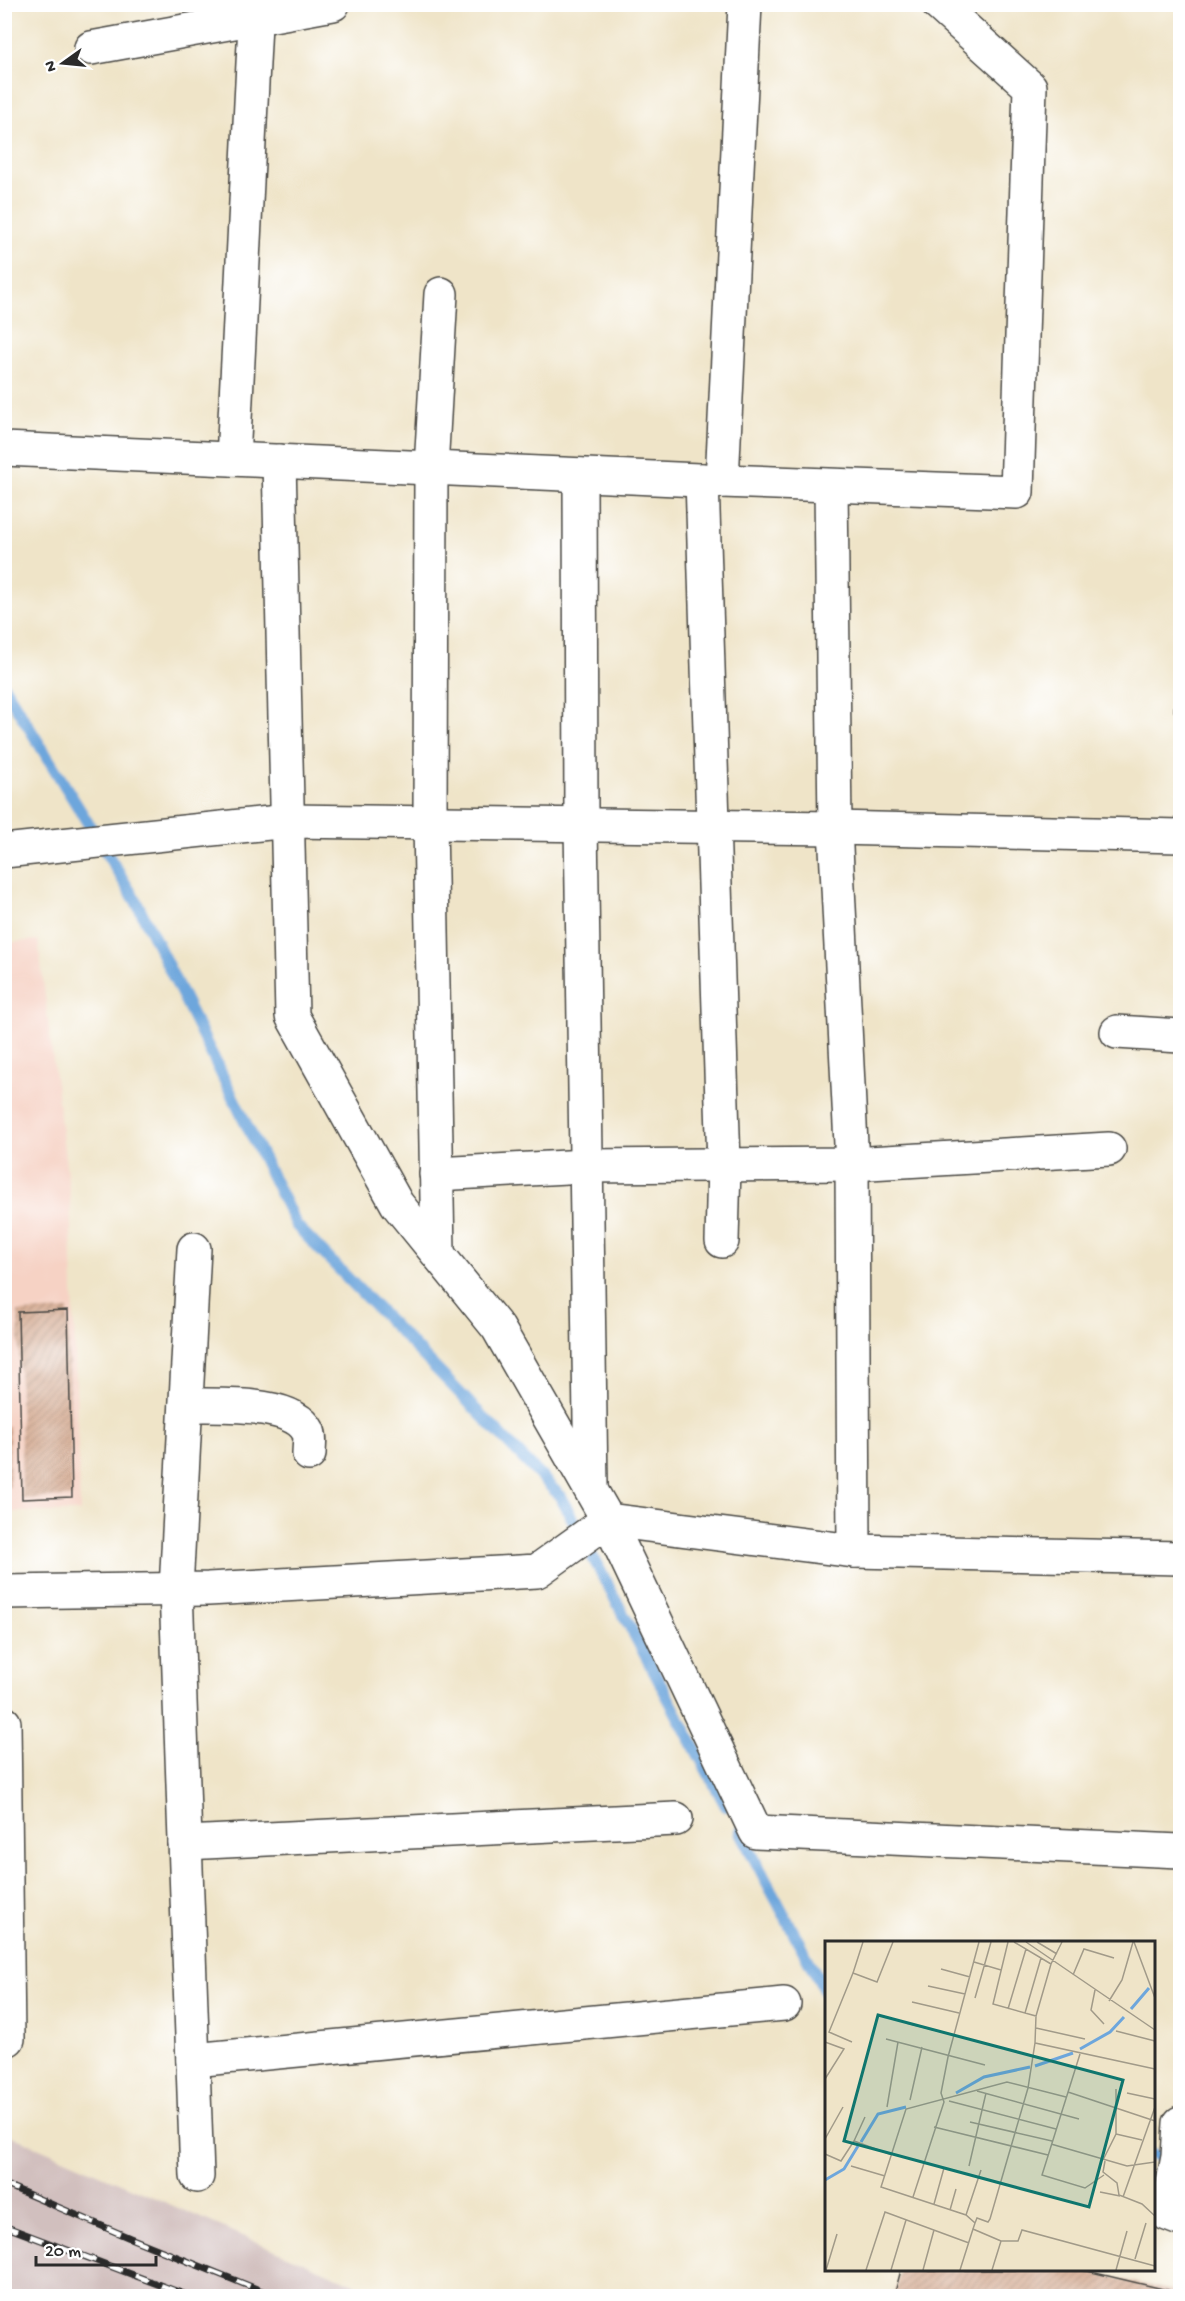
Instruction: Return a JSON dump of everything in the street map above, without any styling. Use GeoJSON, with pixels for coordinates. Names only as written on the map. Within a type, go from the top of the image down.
{"type":"FeatureCollection","features":[{"type":"Feature","properties":{"kind":"street"},"geometry":{"type":"LineString","coordinates":[[91,48],[255,11],[333,4]]}},
{"type":"Feature","properties":{"kind":"street"},"geometry":{"type":"LineString","coordinates":[[722,1241],[724,1165],[714,826],[712,481],[745,4]]}},
{"type":"Feature","properties":{"kind":"street"},"geometry":{"type":"LineString","coordinates":[[4,449],[712,481],[1017,492],[1030,87],[938,4]]}},
{"type":"Feature","properties":{"kind":"street"},"geometry":{"type":"LineString","coordinates":[[232,459],[255,11]]}},
{"type":"Feature","properties":{"kind":"street"},"geometry":{"type":"LineString","coordinates":[[438,1253],[430,823],[431,468],[441,294]]}},
{"type":"Feature","properties":{"kind":"street"},"geometry":{"type":"LineString","coordinates":[[279,462],[292,1016],[397,1204],[498,1328],[591,1491],[603,1524],[756,1832],[1180,1851]]}},
{"type":"Feature","properties":{"kind":"street"},"geometry":{"type":"LineString","coordinates":[[580,475],[581,824],[591,1491]]}},
{"type":"Feature","properties":{"kind":"street"},"geometry":{"type":"LineString","coordinates":[[831,486],[836,828],[852,1164],[854,1551]]}},
{"type":"Feature","properties":{"kind":"street"},"geometry":{"type":"LineString","coordinates":[[4,851],[288,821],[836,828],[1180,836]]}},
{"type":"Feature","properties":{"kind":"street"},"geometry":{"type":"LineString","coordinates":[[1117,1032],[1180,1036]]}},
{"type":"Feature","properties":{"kind":"street"},"geometry":{"type":"LineString","coordinates":[[436,1174],[586,1166],[852,1164],[1109,1149]]}},
{"type":"Feature","properties":{"kind":"street"},"geometry":{"type":"LineString","coordinates":[[194,1249],[176,1589],[197,2176]]}},
{"type":"Feature","properties":{"kind":"street"},"geometry":{"type":"LineString","coordinates":[[186,1405],[254,1407],[281,1411],[302,1422],[310,1433],[309,1454]]}},
{"type":"Feature","properties":{"kind":"street"},"geometry":{"type":"LineString","coordinates":[[4,1592],[176,1589],[537,1571],[603,1524],[854,1551],[1180,1558]]}},
{"type":"Feature","properties":{"kind":"street"},"geometry":{"type":"LineString","coordinates":[[4,1724],[8,2039]]}},
{"type":"Feature","properties":{"kind":"street"},"geometry":{"type":"LineString","coordinates":[[185,1843],[676,1819]]}},
{"type":"Feature","properties":{"kind":"street"},"geometry":{"type":"LineString","coordinates":[[193,2060],[784,2004]]}},
{"type":"Feature","properties":{"kind":"street"},"geometry":{"type":"LineString","coordinates":[[1167,2215],[1177,2164],[1180,2123]]}},
{"type":"Feature","properties":{"kind":"shaded area"},"geometry":{"type":"Polygon","coordinates":[[[38,940],[70,1197],[80,1512],[5,1512],[5,943],[38,940]]]}},
{"type":"Feature","properties":{"kind":"shaded area"},"geometry":{"type":"Polygon","coordinates":[[[5,2133],[370,2291],[389,2296],[5,2296],[5,2133]]]}},
{"type":"Feature","properties":{"kind":"building"},"geometry":{"type":"Polygon","coordinates":[[[1179,623],[1180,711],[1174,711],[1179,623]]]}},
{"type":"Feature","properties":{"kind":"building"},"geometry":{"type":"Polygon","coordinates":[[[68,1310],[72,1497],[22,1499],[18,1312],[68,1310]]]}},
{"type":"Feature","properties":{"kind":"building"},"geometry":{"type":"Polygon","coordinates":[[[4,1426],[9,1426],[10,1487],[4,1487],[4,1426]]]}},
{"type":"Feature","properties":{"kind":"building"},"geometry":{"type":"Polygon","coordinates":[[[901,2271],[1087,2271],[1180,2293],[1180,2296],[894,2296],[901,2271]]]}},
{"type":"Feature","properties":{"kind":"waterway"},"geometry":{"type":"LineString","coordinates":[[4,687],[136,901],[296,1225],[560,1496],[726,1806]]}},
{"type":"Feature","properties":{"kind":"waterway"},"geometry":{"type":"LineString","coordinates":[[740,1832],[825,1991]]}},
{"type":"Feature","properties":{"kind":"waterway"},"geometry":{"type":"LineString","coordinates":[[1155,2155],[1175,2162]]}},
{"type":"Feature","properties":{"kind":"railway"},"geometry":{"type":"LineString","coordinates":[[4,2184],[274,2296]]}},
{"type":"Feature","properties":{"kind":"railway"},"geometry":{"type":"LineString","coordinates":[[4,2226],[189,2296]]}}]}
